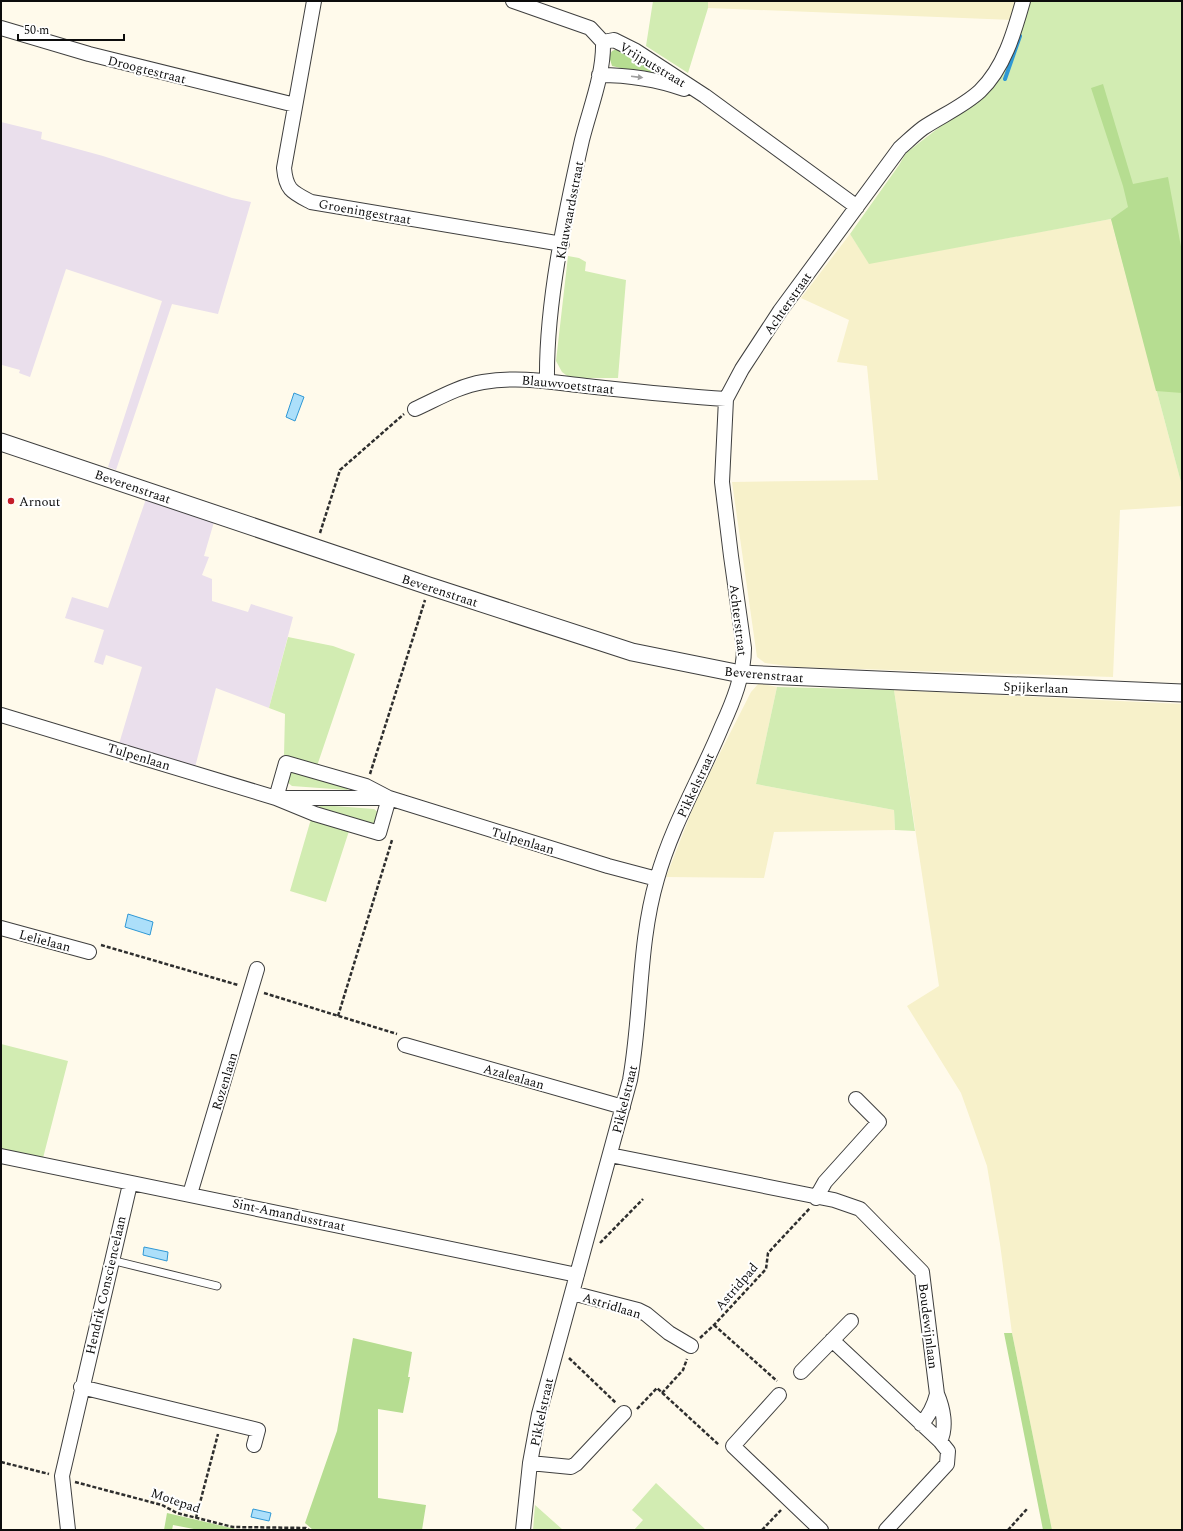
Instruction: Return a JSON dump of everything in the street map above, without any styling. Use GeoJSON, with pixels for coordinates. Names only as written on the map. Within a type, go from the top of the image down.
{"type":"FeatureCollection","features":[{"type":"Feature","properties":{"kind":"street","name":"Groeningestraat"},"geometry":{"type":"LineString","coordinates":[[314,1],[284,168],[286,184],[300,196],[311,202],[562,244]]}},
{"type":"Feature","properties":{"kind":"street","name":"Vrijputstraat"},"geometry":{"type":"LineString","coordinates":[[513,1],[590,28],[603,42],[614,40],[636,51],[705,96],[857,207]]}},
{"type":"Feature","properties":{"kind":"street","name":"Achterstraat"},"geometry":{"type":"LineString","coordinates":[[741,674],[744,663],[744,648],[722,482],[726,399],[742,369],[780,311],[900,148],[922,129],[978,92],[990,80],[999,66],[1010,41],[1023,1]]}},
{"type":"Feature","properties":{"kind":"street","name":"Droogtestraat"},"geometry":{"type":"LineString","coordinates":[[1,28],[88,54],[295,105]]}},
{"type":"Feature","properties":{"kind":"street","name":"Klauwaardsstraat"},"geometry":{"type":"LineString","coordinates":[[547,380],[547,357],[562,244],[582,141],[599,75],[603,42]]}},
{"type":"Feature","properties":{"kind":"street","name":"Vrijputstraat"},"geometry":{"type":"LineString","coordinates":[[599,75],[621,75],[648,79],[669,84],[705,96]]}},
{"type":"Feature","properties":{"kind":"street","name":"Blauwvoetstraat"},"geometry":{"type":"LineString","coordinates":[[415,409],[462,388],[482,382],[517,379],[547,380],[580,385],[726,399]]}},
{"type":"Feature","properties":{"kind":"street","name":"Beverenstraat"},"geometry":{"type":"LineString","coordinates":[[1,442],[429,586],[632,652],[741,674],[891,681]]}},
{"type":"Feature","properties":{"kind":"street","name":"Pikkelstraat"},"geometry":{"type":"LineString","coordinates":[[523,1530],[530,1463],[540,1414],[623,1107],[636,1049],[643,951],[647,922],[657,879],[678,822],[732,702],[741,674]]}},
{"type":"Feature","properties":{"kind":"street","name":"Spijkerlaan"},"geometry":{"type":"LineString","coordinates":[[891,681],[1182,692]]}},
{"type":"Feature","properties":{"kind":"street","name":"Tulpenlaan"},"geometry":{"type":"LineString","coordinates":[[1,715],[276,798],[315,814],[379,833],[389,798]]}},
{"type":"Feature","properties":{"kind":"street","name":"Tulpenlaan"},"geometry":{"type":"LineString","coordinates":[[276,798],[286,763],[366,786],[389,798],[608,866],[657,879]]}},
{"type":"Feature","properties":{"kind":"street","name":"Tulpenlaan"},"geometry":{"type":"LineString","coordinates":[[276,798],[389,798]]}},
{"type":"Feature","properties":{"kind":"street","name":"Lelielaan"},"geometry":{"type":"LineString","coordinates":[[1,928],[89,952]]}},
{"type":"Feature","properties":{"kind":"street","name":"Rozenlaan"},"geometry":{"type":"LineString","coordinates":[[190,1194],[256,969]]}},
{"type":"Feature","properties":{"kind":"street","name":"Azalealaan"},"geometry":{"type":"LineString","coordinates":[[405,1045],[623,1107]]}},
{"type":"Feature","properties":{"kind":"street"},"geometry":{"type":"LineString","coordinates":[[816,1198],[826,1182],[879,1122],[856,1099]]}},
{"type":"Feature","properties":{"kind":"street","name":"Boudewijnlaan"},"geometry":{"type":"LineString","coordinates":[[610,1155],[816,1198],[834,1200],[860,1209],[922,1272],[937,1394],[941,1404],[944,1433],[940,1441]]}},
{"type":"Feature","properties":{"kind":"street","name":"Sint-Amandusstraat"},"geometry":{"type":"LineString","coordinates":[[1,1156],[130,1184],[190,1194],[579,1269]]}},
{"type":"Feature","properties":{"kind":"street","name":"Hendrik Consciencelaan"},"geometry":{"type":"LineString","coordinates":[[68,1530],[62,1477],[81,1387],[130,1184]]}},
{"type":"Feature","properties":{"kind":"street","name":"Astridlaan"},"geometry":{"type":"LineString","coordinates":[[572,1293],[638,1310],[646,1314],[669,1333],[692,1346]]}},
{"type":"Feature","properties":{"kind":"street"},"geometry":{"type":"LineString","coordinates":[[801,1372],[851,1321]]}},
{"type":"Feature","properties":{"kind":"street"},"geometry":{"type":"LineString","coordinates":[[832,1340],[940,1441],[948,1451],[947,1464],[886,1530]]}},
{"type":"Feature","properties":{"kind":"street"},"geometry":{"type":"LineString","coordinates":[[81,1387],[258,1430],[254,1445]]}},
{"type":"Feature","properties":{"kind":"street"},"geometry":{"type":"LineString","coordinates":[[780,1390],[733,1446],[821,1530]]}},
{"type":"Feature","properties":{"kind":"street","name":"Boudewijnlaan"},"geometry":{"type":"LineString","coordinates":[[921,1424],[934,1406],[937,1394]]}},
{"type":"Feature","properties":{"kind":"street"},"geometry":{"type":"LineString","coordinates":[[530,1463],[571,1467],[576,1464],[624,1413]]}},
{"type":"Feature","properties":{"kind":"lane"},"geometry":{"type":"LineString","coordinates":[[111,1260],[217,1286]]}},
{"type":"Feature","properties":{"kind":"path"},"geometry":{"type":"LineString","coordinates":[[316,548],[340,470],[403,414],[415,409]]}},
{"type":"Feature","properties":{"kind":"path"},"geometry":{"type":"LineString","coordinates":[[366,786],[429,586]]}},
{"type":"Feature","properties":{"kind":"path"},"geometry":{"type":"LineString","coordinates":[[338,1016],[394,833]]}},
{"type":"Feature","properties":{"kind":"path"},"geometry":{"type":"LineString","coordinates":[[89,952],[99,945],[251,989],[397,1035],[405,1045]]}},
{"type":"Feature","properties":{"kind":"path","name":"Astridpad"},"geometry":{"type":"LineString","coordinates":[[692,1346],[714,1325],[766,1269],[768,1253],[810,1208],[816,1198]]}},
{"type":"Feature","properties":{"kind":"path"},"geometry":{"type":"LineString","coordinates":[[579,1269],[643,1199]]}},
{"type":"Feature","properties":{"kind":"path"},"geometry":{"type":"LineString","coordinates":[[714,1325],[780,1390]]}},
{"type":"Feature","properties":{"kind":"path"},"geometry":{"type":"LineString","coordinates":[[662,1393],[683,1370],[692,1346]]}},
{"type":"Feature","properties":{"kind":"path"},"geometry":{"type":"LineString","coordinates":[[555,1354],[568,1357],[614,1401],[624,1413],[636,1410],[657,1388],[727,1452],[733,1446]]}},
{"type":"Feature","properties":{"kind":"path"},"geometry":{"type":"LineString","coordinates":[[196,1518],[221,1420]]}},
{"type":"Feature","properties":{"kind":"path","name":"Motepad"},"geometry":{"type":"LineString","coordinates":[[1,1462],[62,1477],[162,1505],[177,1513],[233,1529],[306,1528],[309,1530]]}},
{"type":"Feature","properties":{"kind":"path"},"geometry":{"type":"LineString","coordinates":[[762,1530],[790,1500]]}},
{"type":"Feature","properties":{"kind":"path"},"geometry":{"type":"LineString","coordinates":[[1008,1530],[1028,1509]]}},
{"type":"Feature","properties":{"kind":"shaded area"},"geometry":{"type":"Polygon","coordinates":[[[708,1],[1018,1],[1013,20],[708,8],[708,1]]]}},
{"type":"Feature","properties":{"kind":"shaded area"},"geometry":{"type":"Polygon","coordinates":[[[1,122],[42,132],[41,139],[103,156],[232,198],[251,202],[218,314],[172,304],[116,470],[108,467],[162,301],[66,269],[30,377],[19,373],[20,370],[2,365],[1,369],[1,122]]]}},
{"type":"Feature","properties":{"kind":"shaded area"},"geometry":{"type":"Polygon","coordinates":[[[1111,219],[1182,486],[1182,506],[1120,510],[1113,677],[795,667],[765,663],[757,657],[732,482],[878,480],[867,366],[837,362],[849,320],[801,298],[850,234],[869,263],[1111,219]]]}},
{"type":"Feature","properties":{"kind":"shaded area"},"geometry":{"type":"Polygon","coordinates":[[[146,499],[214,522],[204,556],[209,557],[202,575],[212,579],[212,601],[248,612],[251,604],[293,617],[269,708],[216,688],[195,767],[119,744],[142,667],[106,655],[103,665],[94,662],[104,630],[65,618],[72,597],[108,608],[146,499]]]}},
{"type":"Feature","properties":{"kind":"shaded area"},"geometry":{"type":"Polygon","coordinates":[[[759,683],[777,687],[756,784],[894,810],[895,830],[774,832],[764,878],[666,877],[696,800],[751,692],[759,683]]]}},
{"type":"Feature","properties":{"kind":"shaded area"},"geometry":{"type":"Polygon","coordinates":[[[894,690],[1182,704],[1182,1530],[1052,1530],[1012,1333],[1000,1244],[987,1166],[961,1093],[907,1006],[939,986],[894,690]]]}},
{"type":"Feature","properties":{"kind":"green space"},"geometry":{"type":"Polygon","coordinates":[[[653,1],[708,1],[708,8],[688,73],[646,46],[653,1]]]}},
{"type":"Feature","properties":{"kind":"green space"},"geometry":{"type":"Polygon","coordinates":[[[1030,1],[1182,1],[1182,486],[1111,219],[869,264],[850,234],[906,153],[950,119],[980,99],[1030,1]]]}},
{"type":"Feature","properties":{"kind":"green space"},"geometry":{"type":"Polygon","coordinates":[[[619,48],[655,70],[655,73],[651,75],[612,66],[609,56],[612,51],[619,48]]]}},
{"type":"Feature","properties":{"kind":"green space"},"geometry":{"type":"Polygon","coordinates":[[[1103,84],[1133,184],[1168,177],[1182,252],[1182,393],[1156,391],[1111,219],[1128,207],[1123,186],[1091,88],[1103,84]]]}},
{"type":"Feature","properties":{"kind":"green space"},"geometry":{"type":"Polygon","coordinates":[[[568,256],[579,258],[586,262],[585,271],[626,280],[618,378],[570,378],[562,372],[556,361],[568,256]]]}},
{"type":"Feature","properties":{"kind":"green space"},"geometry":{"type":"Polygon","coordinates":[[[288,637],[333,646],[355,654],[317,766],[284,755],[285,714],[269,708],[288,637]]]}},
{"type":"Feature","properties":{"kind":"green space"},"geometry":{"type":"Polygon","coordinates":[[[777,687],[894,690],[915,831],[895,830],[894,810],[756,784],[777,687]]]}},
{"type":"Feature","properties":{"kind":"green space"},"geometry":{"type":"Polygon","coordinates":[[[292,770],[349,788],[347,790],[292,786],[287,782],[287,775],[292,770]]]}},
{"type":"Feature","properties":{"kind":"green space"},"geometry":{"type":"Polygon","coordinates":[[[321,805],[374,809],[379,813],[377,822],[371,824],[318,808],[321,805]]]}},
{"type":"Feature","properties":{"kind":"green space"},"geometry":{"type":"Polygon","coordinates":[[[311,819],[349,831],[326,902],[290,891],[311,819]]]}},
{"type":"Feature","properties":{"kind":"green space"},"geometry":{"type":"Polygon","coordinates":[[[1,1044],[68,1061],[43,1158],[1,1149],[1,1044]]]}},
{"type":"Feature","properties":{"kind":"green space"},"geometry":{"type":"Polygon","coordinates":[[[1004,1333],[1012,1333],[1052,1530],[1043,1530],[1004,1333]]]}},
{"type":"Feature","properties":{"kind":"green space"},"geometry":{"type":"Polygon","coordinates":[[[353,1338],[412,1352],[408,1377],[410,1377],[403,1413],[378,1409],[378,1498],[426,1505],[422,1530],[313,1530],[305,1523],[337,1431],[353,1338]]]}},
{"type":"Feature","properties":{"kind":"green space"},"geometry":{"type":"Polygon","coordinates":[[[656,1483],[706,1530],[634,1530],[643,1520],[632,1510],[656,1483]]]}},
{"type":"Feature","properties":{"kind":"green space"},"geometry":{"type":"Polygon","coordinates":[[[535,1505],[563,1530],[533,1530],[535,1505]]]}},
{"type":"Feature","properties":{"kind":"green space"},"geometry":{"type":"Polygon","coordinates":[[[167,1513],[240,1530],[199,1530],[173,1525],[172,1530],[164,1530],[167,1513]]]}},
{"type":"Feature","properties":{"kind":"water"},"geometry":{"type":"Polygon","coordinates":[[[294,393],[304,397],[295,421],[286,417],[294,393]]]}},
{"type":"Feature","properties":{"kind":"water"},"geometry":{"type":"Polygon","coordinates":[[[128,914],[153,922],[150,935],[125,927],[128,914]]]}},
{"type":"Feature","properties":{"kind":"water"},"geometry":{"type":"Polygon","coordinates":[[[144,1247],[168,1252],[167,1261],[143,1255],[144,1247]]]}},
{"type":"Feature","properties":{"kind":"water"},"geometry":{"type":"Polygon","coordinates":[[[253,1509],[271,1513],[269,1521],[251,1517],[253,1509]]]}},
{"type":"Feature","properties":{"kind":"waterway"},"geometry":{"type":"LineString","coordinates":[[1005,79],[1020,36]]}},
{"type":"Feature","properties":{"kind":"place","name":"Arnout"},"geometry":{"type":"Point","coordinates":[11,501]}}]}
